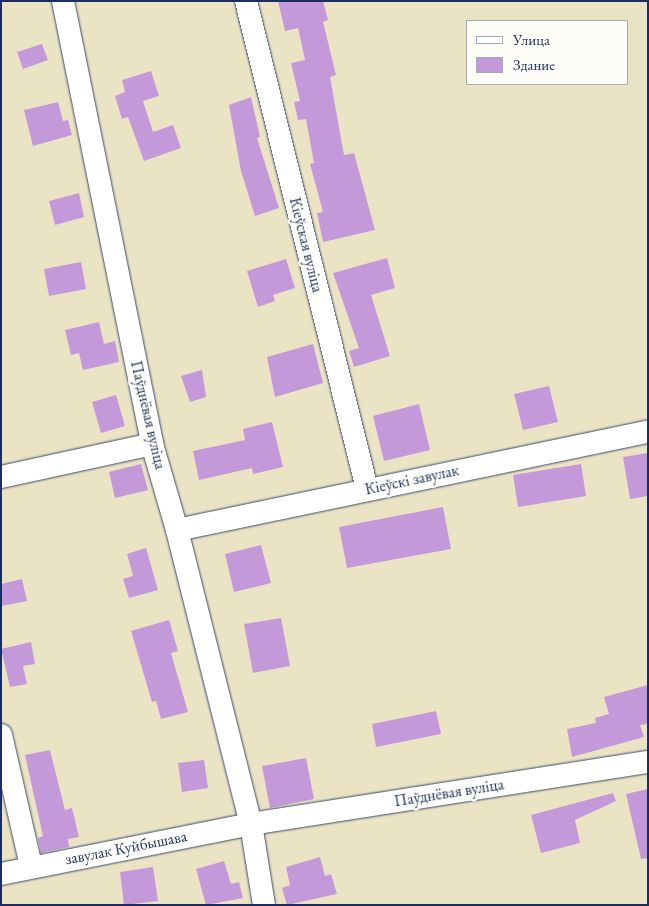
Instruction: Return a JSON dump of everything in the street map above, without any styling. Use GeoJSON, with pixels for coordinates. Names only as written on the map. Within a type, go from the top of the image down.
{"type":"FeatureCollection","features":[{"type":"Feature","properties":{"kind":"street","name":"Паўднёвая вуліца"},"geometry":{"type":"LineString","coordinates":[[63,1],[152,444],[178,530],[251,824],[264,905]]}},
{"type":"Feature","properties":{"kind":"street","name":"Кіеўская вуліца"},"geometry":{"type":"LineString","coordinates":[[246,1],[367,489]]}},
{"type":"Feature","properties":{"kind":"street","name":"Кіеўскі завулак"},"geometry":{"type":"LineString","coordinates":[[178,530],[367,489],[648,432]]}},
{"type":"Feature","properties":{"kind":"street"},"geometry":{"type":"LineString","coordinates":[[1,477],[152,444]]}},
{"type":"Feature","properties":{"kind":"street"},"geometry":{"type":"LineString","coordinates":[[1,735],[31,866]]}},
{"type":"Feature","properties":{"kind":"street","name":"Паўднёвая вуліца"},"geometry":{"type":"LineString","coordinates":[[251,824],[648,762]]}},
{"type":"Feature","properties":{"kind":"street","name":"завулак Куйбышава"},"geometry":{"type":"LineString","coordinates":[[1,874],[31,866],[251,824]]}},
{"type":"Feature","properties":{"kind":"building"},"geometry":{"type":"Polygon","coordinates":[[[278,1],[323,1],[328,20],[323,22],[336,75],[330,77],[344,155],[354,153],[375,230],[323,242],[317,213],[323,212],[310,164],[314,163],[306,119],[298,120],[294,102],[300,101],[291,63],[305,60],[298,28],[285,31],[278,1]]]}},
{"type":"Feature","properties":{"kind":"building"},"geometry":{"type":"Polygon","coordinates":[[[42,44],[48,60],[23,69],[17,52],[42,44]]]}},
{"type":"Feature","properties":{"kind":"building"},"geometry":{"type":"Polygon","coordinates":[[[151,71],[159,96],[143,101],[153,132],[173,125],[181,148],[144,161],[128,117],[122,119],[115,96],[125,92],[122,80],[151,71]]]}},
{"type":"Feature","properties":{"kind":"building"},"geometry":{"type":"Polygon","coordinates":[[[251,97],[260,137],[257,138],[279,208],[255,216],[241,171],[229,105],[251,97]]]}},
{"type":"Feature","properties":{"kind":"building"},"geometry":{"type":"Polygon","coordinates":[[[58,102],[63,121],[68,120],[72,135],[33,146],[24,110],[58,102]]]}},
{"type":"Feature","properties":{"kind":"building"},"geometry":{"type":"Polygon","coordinates":[[[79,193],[84,217],[55,225],[49,201],[79,193]]]}},
{"type":"Feature","properties":{"kind":"building"},"geometry":{"type":"Polygon","coordinates":[[[387,258],[395,288],[371,295],[390,356],[354,367],[349,351],[359,348],[333,273],[387,258]]]}},
{"type":"Feature","properties":{"kind":"building"},"geometry":{"type":"Polygon","coordinates":[[[286,259],[295,288],[273,295],[275,301],[258,307],[247,271],[286,259]]]}},
{"type":"Feature","properties":{"kind":"building"},"geometry":{"type":"Polygon","coordinates":[[[81,262],[86,289],[49,296],[44,269],[81,262]]]}},
{"type":"Feature","properties":{"kind":"building"},"geometry":{"type":"Polygon","coordinates":[[[99,322],[104,344],[115,341],[119,362],[83,370],[79,353],[71,355],[65,330],[99,322]]]}},
{"type":"Feature","properties":{"kind":"building"},"geometry":{"type":"Polygon","coordinates":[[[313,344],[323,383],[275,397],[267,357],[313,344]]]}},
{"type":"Feature","properties":{"kind":"building"},"geometry":{"type":"Polygon","coordinates":[[[202,370],[206,397],[190,402],[181,376],[202,370]]]}},
{"type":"Feature","properties":{"kind":"building"},"geometry":{"type":"Polygon","coordinates":[[[549,386],[558,422],[523,430],[514,394],[549,386]]]}},
{"type":"Feature","properties":{"kind":"building"},"geometry":{"type":"Polygon","coordinates":[[[116,395],[125,426],[101,433],[92,402],[116,395]]]}},
{"type":"Feature","properties":{"kind":"building"},"geometry":{"type":"Polygon","coordinates":[[[419,404],[430,450],[384,461],[373,416],[419,404]]]}},
{"type":"Feature","properties":{"kind":"building"},"geometry":{"type":"Polygon","coordinates":[[[272,422],[283,467],[253,474],[252,468],[199,480],[193,451],[245,440],[243,429],[272,422]]]}},
{"type":"Feature","properties":{"kind":"building"},"geometry":{"type":"Polygon","coordinates":[[[648,453],[648,496],[630,499],[623,457],[648,453]]]}},
{"type":"Feature","properties":{"kind":"building"},"geometry":{"type":"Polygon","coordinates":[[[141,464],[148,490],[115,498],[109,472],[141,464]]]}},
{"type":"Feature","properties":{"kind":"building"},"geometry":{"type":"Polygon","coordinates":[[[581,464],[586,496],[518,507],[513,475],[581,464]]]}},
{"type":"Feature","properties":{"kind":"building"},"geometry":{"type":"Polygon","coordinates":[[[443,507],[451,549],[347,568],[339,527],[443,507]]]}},
{"type":"Feature","properties":{"kind":"building"},"geometry":{"type":"Polygon","coordinates":[[[261,545],[271,583],[234,592],[225,554],[261,545]]]}},
{"type":"Feature","properties":{"kind":"building"},"geometry":{"type":"Polygon","coordinates":[[[146,548],[158,590],[129,598],[123,579],[133,576],[127,554],[146,548]]]}},
{"type":"Feature","properties":{"kind":"building"},"geometry":{"type":"Polygon","coordinates":[[[22,579],[27,601],[1,606],[1,584],[22,579]]]}},
{"type":"Feature","properties":{"kind":"building"},"geometry":{"type":"Polygon","coordinates":[[[281,618],[290,666],[253,673],[244,624],[281,618]]]}},
{"type":"Feature","properties":{"kind":"building"},"geometry":{"type":"Polygon","coordinates":[[[169,620],[178,651],[171,653],[188,712],[161,719],[156,701],[152,702],[131,631],[169,620]]]}},
{"type":"Feature","properties":{"kind":"building"},"geometry":{"type":"Polygon","coordinates":[[[31,642],[35,664],[23,666],[27,684],[10,687],[1,649],[31,642]]]}},
{"type":"Feature","properties":{"kind":"building"},"geometry":{"type":"Polygon","coordinates":[[[648,685],[648,724],[640,725],[644,737],[572,757],[567,729],[596,723],[595,718],[609,714],[604,697],[648,685]]]}},
{"type":"Feature","properties":{"kind":"building"},"geometry":{"type":"Polygon","coordinates":[[[436,711],[441,734],[376,747],[372,724],[436,711]]]}},
{"type":"Feature","properties":{"kind":"building"},"geometry":{"type":"Polygon","coordinates":[[[50,750],[65,810],[72,808],[79,837],[68,839],[69,847],[41,853],[38,838],[43,836],[25,755],[50,750]]]}},
{"type":"Feature","properties":{"kind":"building"},"geometry":{"type":"Polygon","coordinates":[[[306,758],[314,799],[270,808],[262,766],[306,758]]]}},
{"type":"Feature","properties":{"kind":"building"},"geometry":{"type":"Polygon","coordinates":[[[204,760],[208,788],[182,792],[178,763],[204,760]]]}},
{"type":"Feature","properties":{"kind":"building"},"geometry":{"type":"Polygon","coordinates":[[[648,789],[648,858],[641,859],[626,794],[648,789]]]}},
{"type":"Feature","properties":{"kind":"building"},"geometry":{"type":"Polygon","coordinates":[[[613,793],[616,801],[575,820],[580,843],[541,853],[531,815],[613,793]]]}},
{"type":"Feature","properties":{"kind":"building"},"geometry":{"type":"Polygon","coordinates":[[[320,857],[325,876],[331,874],[337,894],[287,905],[282,888],[290,885],[286,867],[320,857]]]}},
{"type":"Feature","properties":{"kind":"building"},"geometry":{"type":"Polygon","coordinates":[[[224,861],[231,884],[239,882],[243,898],[206,905],[196,869],[224,861]]]}},
{"type":"Feature","properties":{"kind":"building"},"geometry":{"type":"Polygon","coordinates":[[[153,867],[158,901],[124,905],[120,872],[153,867]]]}}]}
